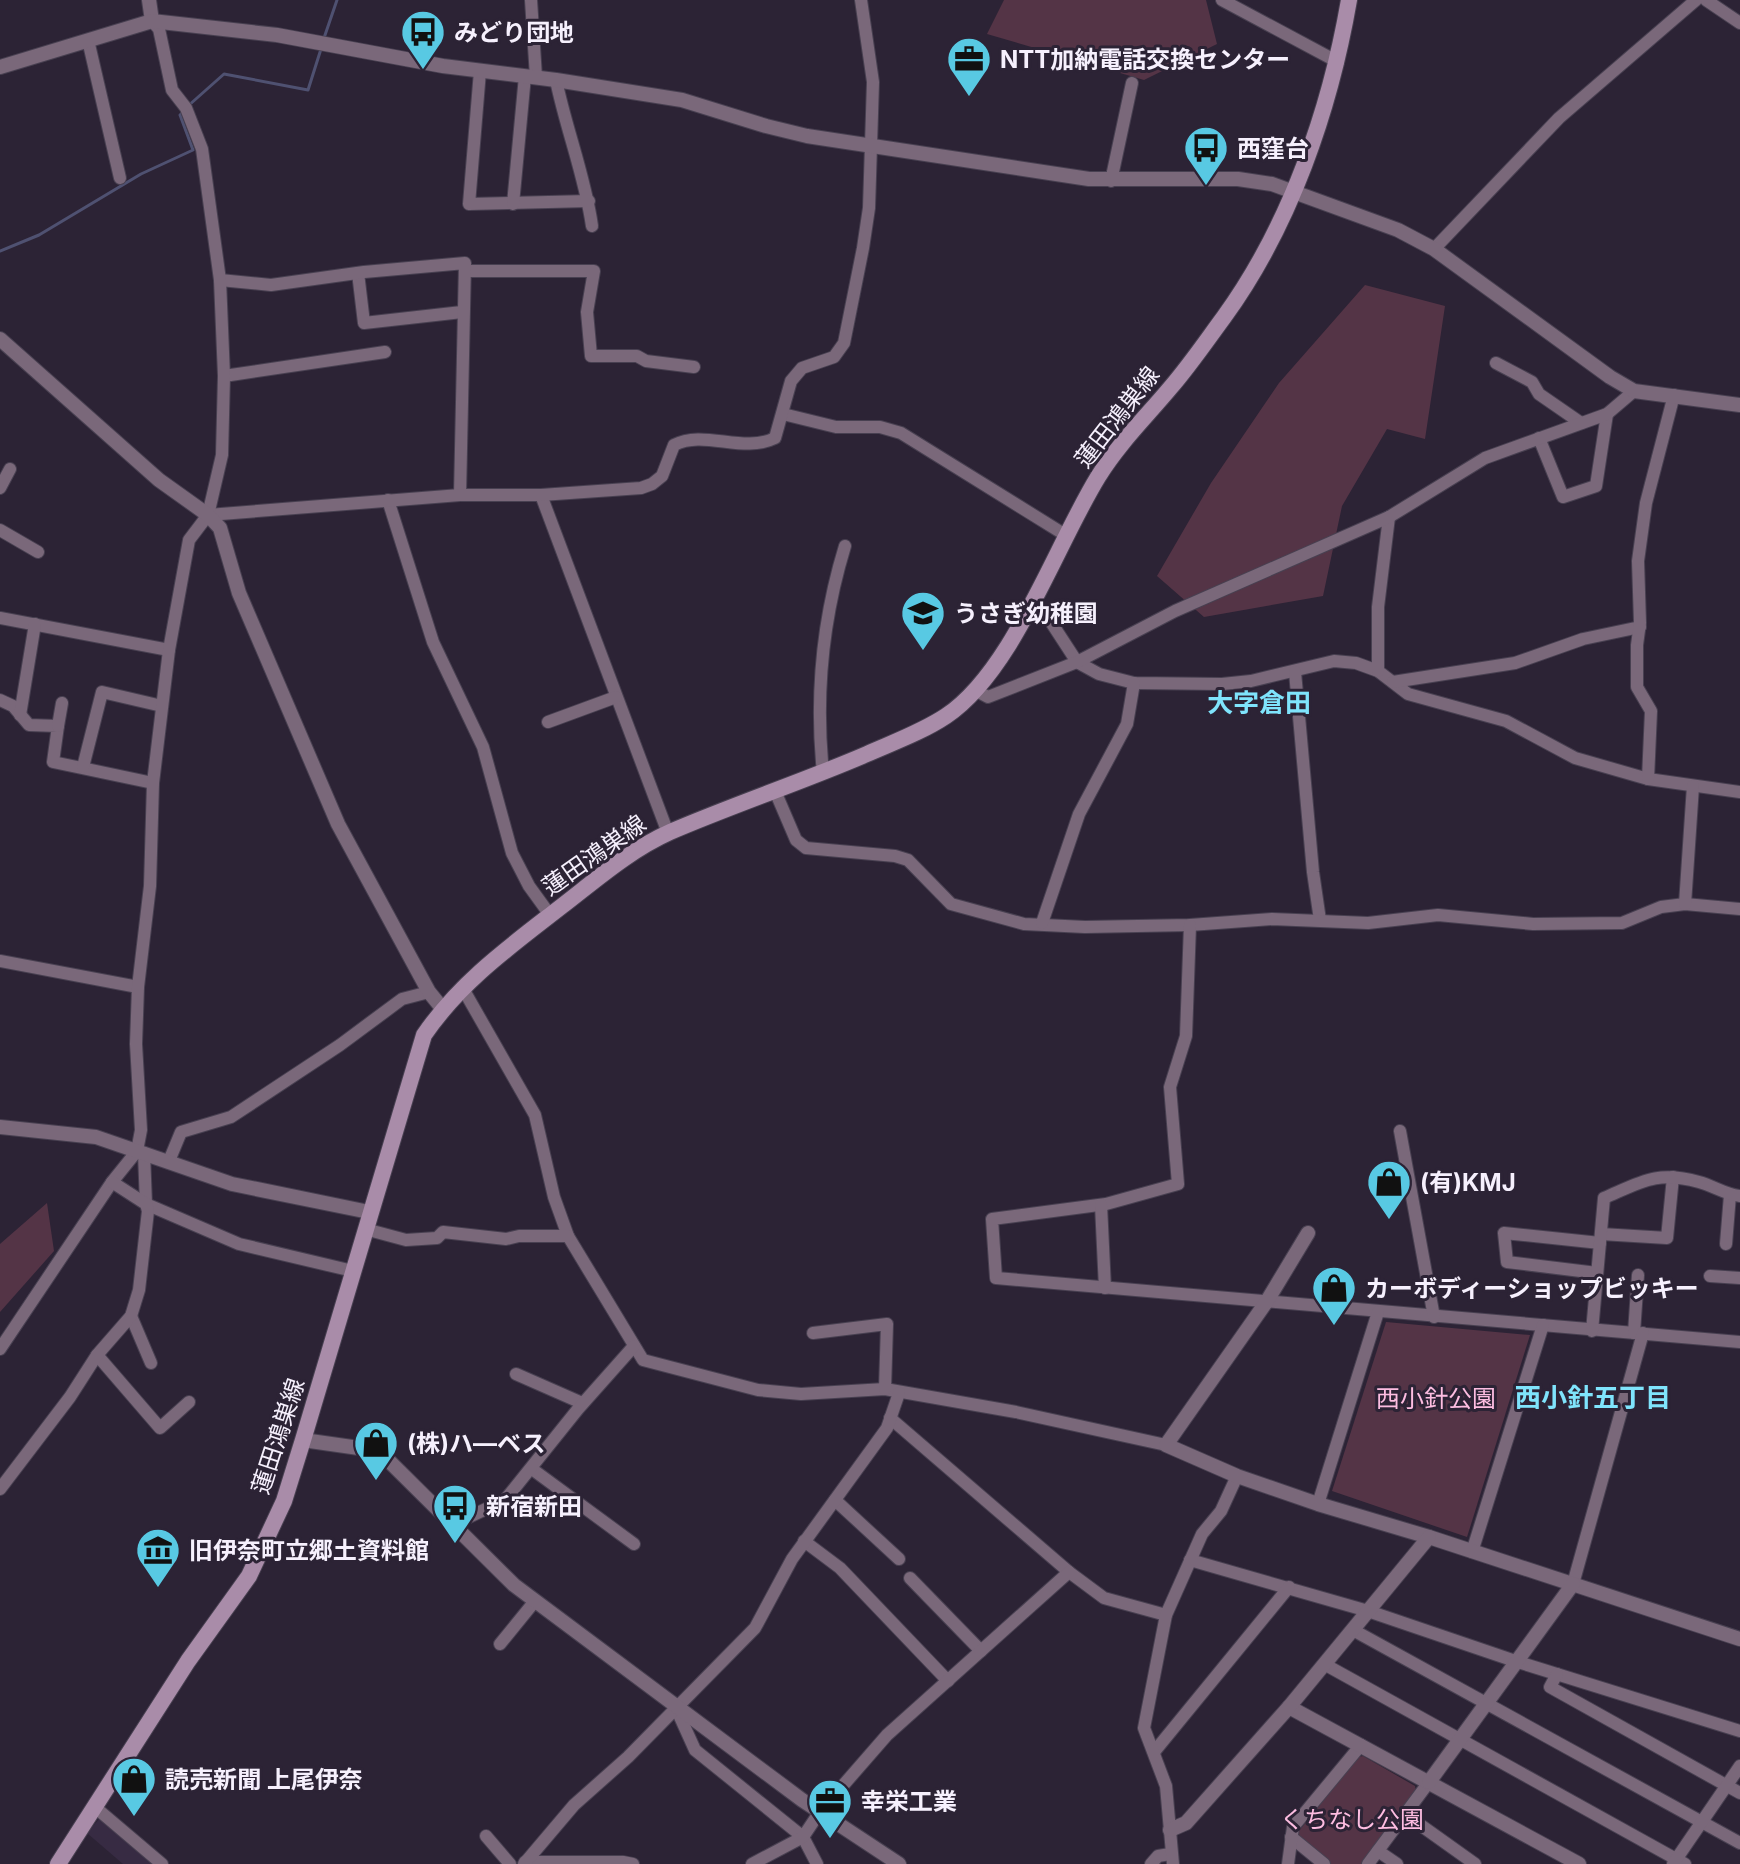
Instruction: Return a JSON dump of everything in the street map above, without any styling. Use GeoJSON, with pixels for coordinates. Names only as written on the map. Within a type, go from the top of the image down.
{"type":"FeatureCollection","features":[{"type":"Feature","properties":{"kind":"main road","name":"蓮田鴻巣線"},"geometry":{"type":"LineString","coordinates":[[58,1864],[188,1661],[249,1576],[284,1501],[424,1035],[442,1008],[462,987],[635,850],[668,833],[823,773],[931,725],[950,713],[975,690],[991,671],[1116,450],[1171,386],[1226,314],[1266,248],[1293,191],[1338,62],[1349,0]]}},
{"type":"Feature","properties":{"kind":"street"},"geometry":{"type":"LineString","coordinates":[[0,1489],[62,1408],[97,1355],[131,1316],[139,1290],[148,1211],[140,1152],[136,1044],[138,987],[150,886],[153,783],[169,650],[189,540],[208,515],[222,455],[224,376],[220,280],[202,149],[186,108],[172,90],[159,29],[152,21],[149,0]]}},
{"type":"Feature","properties":{"kind":"street"},"geometry":{"type":"LineString","coordinates":[[513,204],[530,76],[531,0]]}},
{"type":"Feature","properties":{"kind":"street"},"geometry":{"type":"LineString","coordinates":[[208,515],[460,495],[620,491],[652,484],[662,476],[674,445],[686,439],[762,445],[775,438],[791,381],[802,368],[834,357],[844,343],[869,208],[873,82],[861,0]]}},
{"type":"Feature","properties":{"kind":"street"},"geometry":{"type":"LineString","coordinates":[[1222,0],[1338,62]]}},
{"type":"Feature","properties":{"kind":"street"},"geometry":{"type":"LineString","coordinates":[[1434,249],[1559,118],[1696,0]]}},
{"type":"Feature","properties":{"kind":"street"},"geometry":{"type":"LineString","coordinates":[[1706,0],[1740,23]]}},
{"type":"Feature","properties":{"kind":"street"},"geometry":{"type":"LineString","coordinates":[[0,67],[152,21],[277,35],[404,59],[682,100],[766,126],[872,147],[1111,181],[1238,179],[1272,184],[1398,230],[1434,249],[1610,377],[1634,391],[1740,405]]}},
{"type":"Feature","properties":{"kind":"street"},"geometry":{"type":"LineString","coordinates":[[88,40],[120,178]]}},
{"type":"Feature","properties":{"kind":"street"},"geometry":{"type":"LineString","coordinates":[[480,71],[469,204],[589,201]]}},
{"type":"Feature","properties":{"kind":"street"},"geometry":{"type":"LineString","coordinates":[[556,80],[589,201],[592,226]]}},
{"type":"Feature","properties":{"kind":"street"},"geometry":{"type":"LineString","coordinates":[[1111,181],[1132,83]]}},
{"type":"Feature","properties":{"kind":"street"},"geometry":{"type":"LineString","coordinates":[[220,280],[271,285],[465,263],[460,495]]}},
{"type":"Feature","properties":{"kind":"street"},"geometry":{"type":"LineString","coordinates":[[465,271],[594,271],[587,312],[591,356],[637,356],[646,361],[694,367]]}},
{"type":"Feature","properties":{"kind":"street"},"geometry":{"type":"LineString","coordinates":[[358,273],[364,323],[462,312]]}},
{"type":"Feature","properties":{"kind":"street"},"geometry":{"type":"LineString","coordinates":[[0,339],[159,480],[208,515],[220,528],[239,593],[338,824],[429,992],[442,1008]]}},
{"type":"Feature","properties":{"kind":"street"},"geometry":{"type":"LineString","coordinates":[[224,376],[385,352]]}},
{"type":"Feature","properties":{"kind":"street"},"geometry":{"type":"LineString","coordinates":[[1496,363],[1532,382],[1539,394],[1581,423]]}},
{"type":"Feature","properties":{"kind":"street"},"geometry":{"type":"LineString","coordinates":[[975,690],[988,697],[1077,662],[1175,611],[1389,517],[1485,458],[1607,414],[1634,391]]}},
{"type":"Feature","properties":{"kind":"street"},"geometry":{"type":"LineString","coordinates":[[1648,779],[1651,711],[1637,687],[1640,627],[1638,561],[1646,503],[1674,395]]}},
{"type":"Feature","properties":{"kind":"street"},"geometry":{"type":"LineString","coordinates":[[783,414],[836,427],[880,427],[901,433],[1067,536]]}},
{"type":"Feature","properties":{"kind":"street"},"geometry":{"type":"LineString","coordinates":[[1539,438],[1563,497],[1596,486],[1607,414]]}},
{"type":"Feature","properties":{"kind":"street"},"geometry":{"type":"LineString","coordinates":[[0,488],[10,469]]}},
{"type":"Feature","properties":{"kind":"street"},"geometry":{"type":"LineString","coordinates":[[541,495],[668,833]]}},
{"type":"Feature","properties":{"kind":"street"},"geometry":{"type":"LineString","coordinates":[[388,500],[433,642],[483,747],[512,853],[529,886],[550,915]]}},
{"type":"Feature","properties":{"kind":"street"},"geometry":{"type":"LineString","coordinates":[[1378,671],[1378,607],[1389,517]]}},
{"type":"Feature","properties":{"kind":"street"},"geometry":{"type":"LineString","coordinates":[[0,530],[38,552]]}},
{"type":"Feature","properties":{"kind":"street"},"geometry":{"type":"LineString","coordinates":[[823,773],[818,724],[824,638],[833,585],[845,546]]}},
{"type":"Feature","properties":{"kind":"street"},"geometry":{"type":"LineString","coordinates":[[1032,601],[1049,619],[1077,662],[1099,674],[1134,683],[1222,684],[1295,672],[1334,661],[1356,663],[1378,671],[1408,694],[1506,721],[1575,758],[1648,779],[1740,792]]}},
{"type":"Feature","properties":{"kind":"street"},"geometry":{"type":"LineString","coordinates":[[0,618],[169,650]]}},
{"type":"Feature","properties":{"kind":"street"},"geometry":{"type":"LineString","coordinates":[[20,715],[35,624]]}},
{"type":"Feature","properties":{"kind":"street"},"geometry":{"type":"LineString","coordinates":[[1393,682],[1515,663],[1583,639],[1640,627]]}},
{"type":"Feature","properties":{"kind":"street"},"geometry":{"type":"LineString","coordinates":[[1295,672],[1320,920]]}},
{"type":"Feature","properties":{"kind":"street"},"geometry":{"type":"LineString","coordinates":[[1042,923],[1079,814],[1127,724],[1134,683]]}},
{"type":"Feature","properties":{"kind":"street"},"geometry":{"type":"LineString","coordinates":[[83,767],[102,692],[162,706]]}},
{"type":"Feature","properties":{"kind":"street"},"geometry":{"type":"LineString","coordinates":[[548,722],[616,697]]}},
{"type":"Feature","properties":{"kind":"street"},"geometry":{"type":"LineString","coordinates":[[0,700],[13,706],[29,725],[58,726]]}},
{"type":"Feature","properties":{"kind":"street"},"geometry":{"type":"LineString","coordinates":[[62,703],[53,762],[153,783]]}},
{"type":"Feature","properties":{"kind":"street"},"geometry":{"type":"LineString","coordinates":[[1685,904],[1693,786]]}},
{"type":"Feature","properties":{"kind":"street"},"geometry":{"type":"LineString","coordinates":[[775,791],[796,840],[806,848],[895,856],[908,860],[951,904],[1024,924],[1085,927],[1190,925],[1272,919],[1368,923],[1438,915],[1533,924],[1622,923],[1661,907],[1685,904],[1740,909]]}},
{"type":"Feature","properties":{"kind":"street"},"geometry":{"type":"LineString","coordinates":[[1190,925],[1186,1036],[1170,1087],[1178,1184],[1101,1205],[992,1219],[996,1278],[1740,1342]]}},
{"type":"Feature","properties":{"kind":"street"},"geometry":{"type":"LineString","coordinates":[[0,961],[138,987]]}},
{"type":"Feature","properties":{"kind":"street"},"geometry":{"type":"LineString","coordinates":[[462,987],[535,1115],[554,1197],[568,1236],[643,1360],[758,1390],[801,1394],[885,1389],[1016,1412],[1166,1445],[1237,1476],[1318,1504],[1740,1639]]}},
{"type":"Feature","properties":{"kind":"street"},"geometry":{"type":"LineString","coordinates":[[169,1161],[181,1132],[231,1117],[340,1045],[402,999],[429,992]]}},
{"type":"Feature","properties":{"kind":"street"},"geometry":{"type":"LineString","coordinates":[[0,1127],[96,1137],[232,1184],[369,1212]]}},
{"type":"Feature","properties":{"kind":"street"},"geometry":{"type":"LineString","coordinates":[[1400,1131],[1434,1317]]}},
{"type":"Feature","properties":{"kind":"street"},"geometry":{"type":"LineString","coordinates":[[0,1349],[112,1182],[140,1152]]}},
{"type":"Feature","properties":{"kind":"street"},"geometry":{"type":"LineString","coordinates":[[1592,1331],[1604,1198],[1653,1177],[1702,1182],[1735,1195],[1726,1244]]}},
{"type":"Feature","properties":{"kind":"street"},"geometry":{"type":"LineString","coordinates":[[1597,1273],[1507,1262],[1504,1233],[1600,1239],[1667,1238],[1673,1177]]}},
{"type":"Feature","properties":{"kind":"street"},"geometry":{"type":"LineString","coordinates":[[112,1182],[146,1204],[239,1244],[353,1271]]}},
{"type":"Feature","properties":{"kind":"street"},"geometry":{"type":"LineString","coordinates":[[1101,1205],[1105,1288]]}},
{"type":"Feature","properties":{"kind":"street"},"geometry":{"type":"LineString","coordinates":[[365,1229],[406,1240],[437,1238],[443,1232],[506,1239],[568,1236]]}},
{"type":"Feature","properties":{"kind":"street"},"geometry":{"type":"LineString","coordinates":[[1166,1445],[1267,1301],[1308,1233]]}},
{"type":"Feature","properties":{"kind":"street"},"geometry":{"type":"LineString","coordinates":[[1368,1864],[1573,1584],[1639,1333],[1638,1275]]}},
{"type":"Feature","properties":{"kind":"street"},"geometry":{"type":"LineString","coordinates":[[1710,1276],[1740,1278]]}},
{"type":"Feature","properties":{"kind":"street"},"geometry":{"type":"LineString","coordinates":[[1318,1504],[1378,1312]]}},
{"type":"Feature","properties":{"kind":"street"},"geometry":{"type":"LineString","coordinates":[[131,1316],[151,1363]]}},
{"type":"Feature","properties":{"kind":"street"},"geometry":{"type":"LineString","coordinates":[[813,1333],[887,1324],[885,1389]]}},
{"type":"Feature","properties":{"kind":"street"},"geometry":{"type":"LineString","coordinates":[[1472,1552],[1543,1325]]}},
{"type":"Feature","properties":{"kind":"street"},"geometry":{"type":"LineString","coordinates":[[452,1525],[505,1500],[582,1403],[634,1346]]}},
{"type":"Feature","properties":{"kind":"street"},"geometry":{"type":"LineString","coordinates":[[97,1355],[160,1428],[189,1402]]}},
{"type":"Feature","properties":{"kind":"street"},"geometry":{"type":"LineString","coordinates":[[516,1374],[582,1403]]}},
{"type":"Feature","properties":{"kind":"street"},"geometry":{"type":"LineString","coordinates":[[525,1863],[574,1805],[628,1757],[755,1628],[792,1559],[887,1428],[899,1393]]}},
{"type":"Feature","properties":{"kind":"street"},"geometry":{"type":"LineString","coordinates":[[890,1418],[1069,1572],[1104,1598],[1166,1615]]}},
{"type":"Feature","properties":{"kind":"street"},"geometry":{"type":"LineString","coordinates":[[303,1440],[359,1448],[390,1462],[514,1585],[819,1813],[899,1864]]}},
{"type":"Feature","properties":{"kind":"street"},"geometry":{"type":"LineString","coordinates":[[532,1469],[634,1544]]}},
{"type":"Feature","properties":{"kind":"street"},"geometry":{"type":"LineString","coordinates":[[1151,1864],[1158,1856],[1171,1859],[1166,1786],[1144,1728],[1166,1615],[1202,1534],[1221,1511],[1237,1476]]}},
{"type":"Feature","properties":{"kind":"street"},"geometry":{"type":"LineString","coordinates":[[835,1500],[899,1559]]}},
{"type":"Feature","properties":{"kind":"street"},"geometry":{"type":"LineString","coordinates":[[1170,1830],[1186,1823],[1289,1707],[1429,1537]]}},
{"type":"Feature","properties":{"kind":"street"},"geometry":{"type":"LineString","coordinates":[[804,1541],[840,1568],[948,1681]]}},
{"type":"Feature","properties":{"kind":"street"},"geometry":{"type":"LineString","coordinates":[[1190,1560],[1368,1611],[1518,1662],[1740,1731]]}},
{"type":"Feature","properties":{"kind":"street"},"geometry":{"type":"LineString","coordinates":[[752,1864],[803,1837],[819,1813],[887,1735],[1069,1572]]}},
{"type":"Feature","properties":{"kind":"street"},"geometry":{"type":"LineString","coordinates":[[910,1578],[981,1651]]}},
{"type":"Feature","properties":{"kind":"street"},"geometry":{"type":"LineString","coordinates":[[1154,1752],[1289,1587]]}},
{"type":"Feature","properties":{"kind":"street"},"geometry":{"type":"LineString","coordinates":[[500,1644],[535,1601]]}},
{"type":"Feature","properties":{"kind":"street"},"geometry":{"type":"LineString","coordinates":[[1353,1630],[1740,1843]]}},
{"type":"Feature","properties":{"kind":"street"},"geometry":{"type":"LineString","coordinates":[[1324,1664],[1678,1862],[1740,1766]]}},
{"type":"Feature","properties":{"kind":"street"},"geometry":{"type":"LineString","coordinates":[[1557,1674],[1550,1687],[1740,1793]]}},
{"type":"Feature","properties":{"kind":"street"},"geometry":{"type":"LineString","coordinates":[[1289,1707],[1579,1864]]}},
{"type":"Feature","properties":{"kind":"street"},"geometry":{"type":"LineString","coordinates":[[676,1708],[695,1750],[803,1837],[817,1864]]}},
{"type":"Feature","properties":{"kind":"street"},"geometry":{"type":"LineString","coordinates":[[1288,1864],[1293,1827],[1361,1745]]}},
{"type":"Feature","properties":{"kind":"street"},"geometry":{"type":"LineString","coordinates":[[96,1808],[162,1864]]}},
{"type":"Feature","properties":{"kind":"street"},"geometry":{"type":"LineString","coordinates":[[1405,1814],[1475,1864]]}},
{"type":"Feature","properties":{"kind":"street"},"geometry":{"type":"LineString","coordinates":[[486,1836],[510,1864]]}},
{"type":"Feature","properties":{"kind":"street"},"geometry":{"type":"LineString","coordinates":[[1291,1837],[1324,1864]]}},
{"type":"Feature","properties":{"kind":"street"},"geometry":{"type":"LineString","coordinates":[[1378,1851],[1397,1864]]}},
{"type":"Feature","properties":{"kind":"street"},"geometry":{"type":"LineString","coordinates":[[525,1863],[633,1864]]}},
{"type":"Feature","properties":{"kind":"shaded area"},"geometry":{"type":"Polygon","coordinates":[[[100,1818],[159,1864],[123,1864],[87,1833],[100,1818]]]}},
{"type":"Feature","properties":{"kind":"green space"},"geometry":{"type":"Polygon","coordinates":[[[1004,0],[1206,0],[1217,44],[1144,80],[987,34],[1004,0]]]}},
{"type":"Feature","properties":{"kind":"green space"},"geometry":{"type":"Polygon","coordinates":[[[1365,285],[1445,306],[1425,439],[1387,429],[1342,506],[1323,596],[1204,617],[1157,576],[1211,483],[1279,383],[1365,285]]]}},
{"type":"Feature","properties":{"kind":"green space"},"geometry":{"type":"Polygon","coordinates":[[[47,1203],[54,1251],[0,1312],[0,1244],[47,1203]]]}},
{"type":"Feature","properties":{"kind":"green space","name":"西小針公園"},"geometry":{"type":"Polygon","coordinates":[[[1386,1322],[1530,1335],[1467,1537],[1332,1491],[1386,1322]]]}},
{"type":"Feature","properties":{"kind":"green space","name":"くちなし公園"},"geometry":{"type":"Polygon","coordinates":[[[1363,1756],[1415,1786],[1416,1791],[1361,1864],[1331,1864],[1299,1836],[1299,1831],[1358,1757],[1363,1756]]]}},
{"type":"Feature","properties":{"kind":"waterway"},"geometry":{"type":"LineString","coordinates":[[324,38],[337,0]]}},
{"type":"Feature","properties":{"kind":"waterway"},"geometry":{"type":"LineString","coordinates":[[188,106],[224,74],[308,90],[321,49]]}},
{"type":"Feature","properties":{"kind":"waterway"},"geometry":{"type":"LineString","coordinates":[[0,251],[39,235],[141,174],[193,150],[180,115],[183,112]]}},
{"type":"Feature","properties":{"kind":"place","name":"みどり団地"},"geometry":{"type":"Point","coordinates":[423,71]}},
{"type":"Feature","properties":{"kind":"place","name":"NTT加納電話交換センター"},"geometry":{"type":"Point","coordinates":[969,98]}},
{"type":"Feature","properties":{"kind":"place","name":"西窪台"},"geometry":{"type":"Point","coordinates":[1206,187]}},
{"type":"Feature","properties":{"kind":"place","name":"うさぎ幼稚園"},"geometry":{"type":"Point","coordinates":[923,652]}},
{"type":"Feature","properties":{"kind":"place","name":"(有)KMJ"},"geometry":{"type":"Point","coordinates":[1389,1221]}},
{"type":"Feature","properties":{"kind":"place","name":"カーボディーショップビッキー"},"geometry":{"type":"Point","coordinates":[1334,1327]}},
{"type":"Feature","properties":{"kind":"place","name":"(株)ハ―ベス"},"geometry":{"type":"Point","coordinates":[376,1482]}},
{"type":"Feature","properties":{"kind":"place","name":"新宿新田"},"geometry":{"type":"Point","coordinates":[455,1545]}},
{"type":"Feature","properties":{"kind":"place","name":"旧伊奈町立郷土資料館"},"geometry":{"type":"Point","coordinates":[158,1589]}},
{"type":"Feature","properties":{"kind":"place","name":"読売新聞 上尾伊奈"},"geometry":{"type":"Point","coordinates":[134,1818]}},
{"type":"Feature","properties":{"kind":"place","name":"幸栄工業"},"geometry":{"type":"Point","coordinates":[830,1840]}},
{"type":"Feature","properties":{"kind":"district","name":"大字倉田"},"geometry":{"type":"Point","coordinates":[1259,702]}},
{"type":"Feature","properties":{"kind":"district","name":"西小針五丁目"},"geometry":{"type":"Point","coordinates":[1593,1397]}}]}
